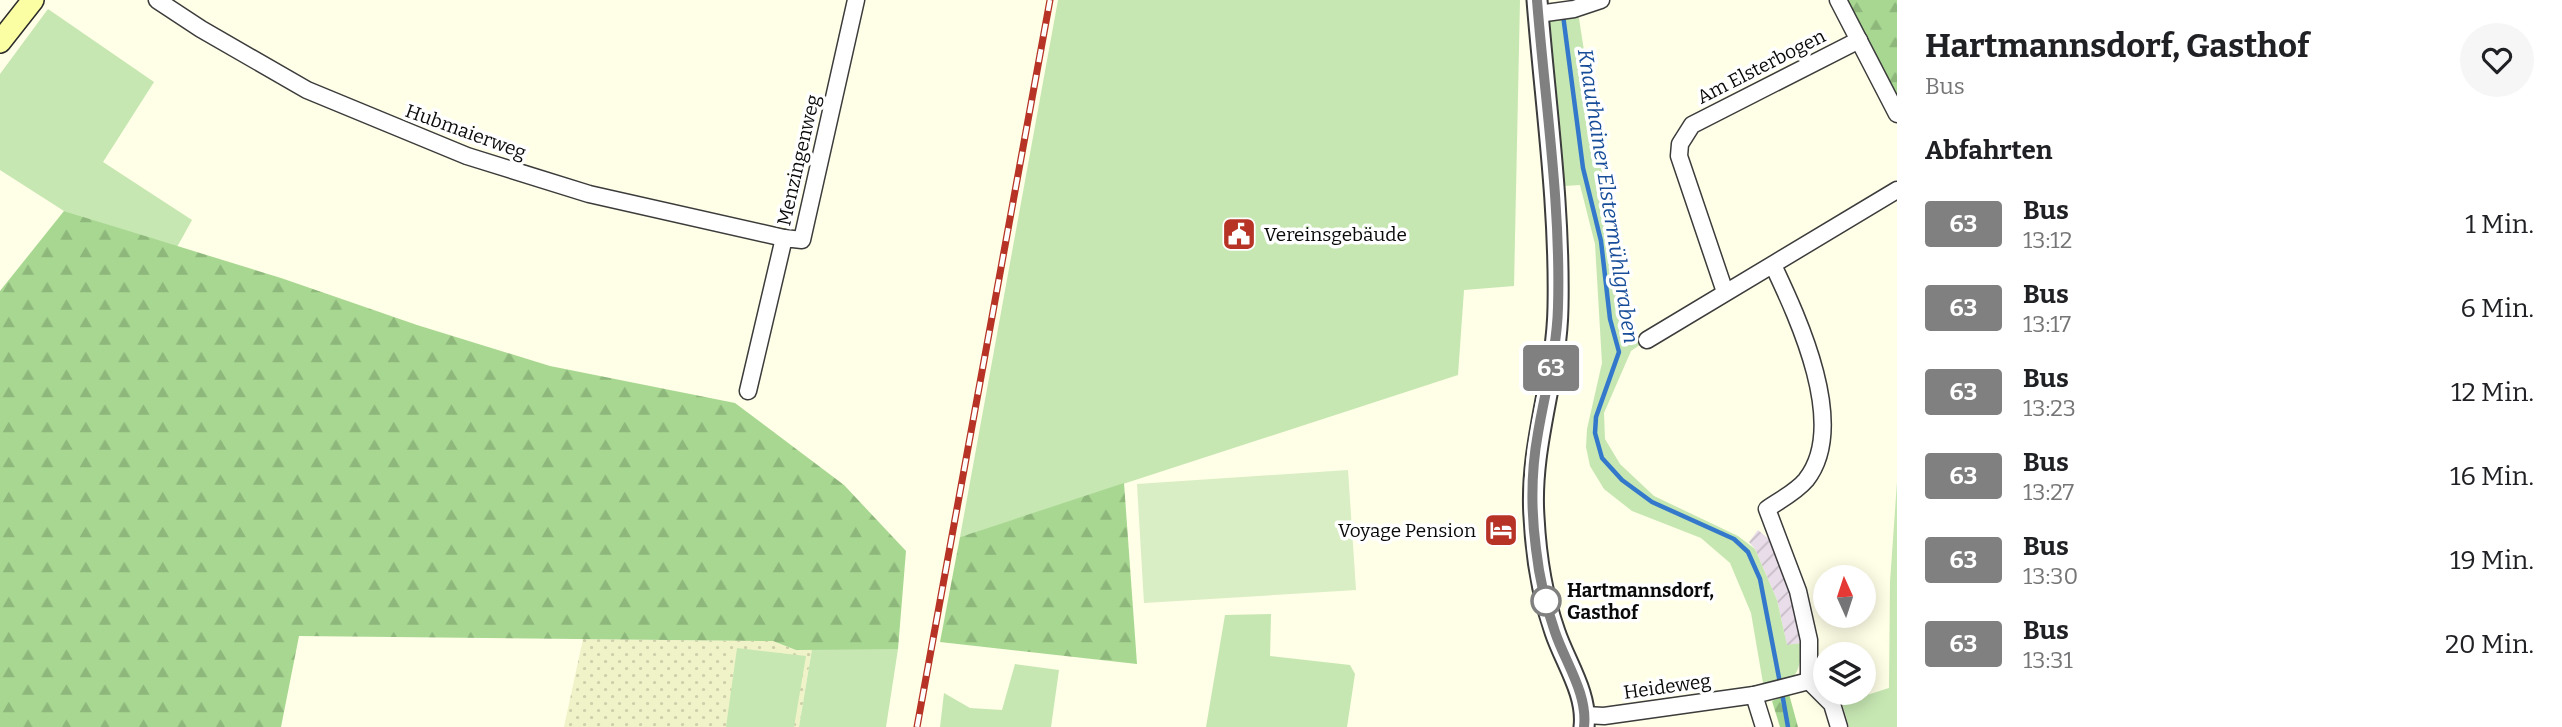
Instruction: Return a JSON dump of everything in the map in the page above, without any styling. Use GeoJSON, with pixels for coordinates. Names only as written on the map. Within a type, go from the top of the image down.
{"type":"FeatureCollection","features":[{"type":"Feature","properties":{"kind":"main road"},"geometry":{"type":"LineString","coordinates":[[0,43],[33,0]]}},
{"type":"Feature","properties":{"kind":"street","name":"Hubmaierweg"},"geometry":{"type":"LineString","coordinates":[[157,0],[201,29],[307,90],[467,156],[589,194],[784,238]]}},
{"type":"Feature","properties":{"kind":"street","name":"Menzingenweg"},"geometry":{"type":"LineString","coordinates":[[748,391],[784,238],[802,240],[856,0]]}},
{"type":"Feature","properties":{"kind":"street"},"geometry":{"type":"LineString","coordinates":[[1585,721],[1580,695],[1546,601],[1536,550],[1532,492],[1558,309],[1557,208],[1543,9],[1574,9],[1601,0]]}},
{"type":"Feature","properties":{"kind":"street","name":"Am Elsterbogen"},"geometry":{"type":"LineString","coordinates":[[1838,0],[1897,114]]}},
{"type":"Feature","properties":{"kind":"street","name":"Am Elsterbogen"},"geometry":{"type":"LineString","coordinates":[[1725,292],[1679,156],[1680,144],[1692,125],[1859,40]]}},
{"type":"Feature","properties":{"kind":"street"},"geometry":{"type":"LineString","coordinates":[[1647,340],[1897,190]]}},
{"type":"Feature","properties":{"kind":"street"},"geometry":{"type":"LineString","coordinates":[[1773,265],[1802,327],[1823,413],[1824,434],[1813,469],[1805,481],[1767,509],[1798,591],[1809,640],[1810,681],[1832,704],[1839,727]]}},
{"type":"Feature","properties":{"kind":"street","name":"Heideweg"},"geometry":{"type":"LineString","coordinates":[[1585,721],[1754,695],[1810,681]]}},
{"type":"Feature","properties":{"kind":"street"},"geometry":{"type":"LineString","coordinates":[[1754,695],[1764,727]]}},
{"type":"Feature","properties":{"kind":"shaded area"},"geometry":{"type":"Polygon","coordinates":[[[1758,530],[1770,540],[1790,593],[1801,643],[1787,646],[1777,600],[1755,549],[1749,542],[1758,530]]]}},
{"type":"Feature","properties":{"kind":"green space"},"geometry":{"type":"Polygon","coordinates":[[[1058,0],[1520,0],[1514,286],[1464,290],[1458,375],[960,537],[1058,0]]]}},
{"type":"Feature","properties":{"kind":"green space"},"geometry":{"type":"Polygon","coordinates":[[[1844,0],[1897,0],[1897,101],[1844,0]]]}},
{"type":"Feature","properties":{"kind":"green space"},"geometry":{"type":"Polygon","coordinates":[[[48,9],[154,82],[103,162],[192,220],[177,247],[64,211],[0,170],[0,74],[48,9]]]}},
{"type":"Feature","properties":{"kind":"green space"},"geometry":{"type":"Polygon","coordinates":[[[1578,12],[1600,154],[1620,319],[1627,337],[1636,337],[1641,344],[1631,351],[1604,413],[1605,439],[1620,464],[1654,496],[1738,536],[1755,549],[1777,600],[1787,645],[1801,643],[1798,669],[1789,681],[1782,684],[1763,683],[1751,613],[1730,563],[1701,538],[1632,511],[1604,489],[1590,466],[1586,447],[1587,429],[1602,363],[1595,244],[1580,185],[1564,186],[1545,28],[1556,16],[1578,12]]]}},
{"type":"Feature","properties":{"kind":"green space"},"geometry":{"type":"Polygon","coordinates":[[[64,211],[281,278],[417,325],[550,366],[735,403],[844,485],[906,551],[898,649],[796,650],[773,641],[299,636],[281,727],[0,727],[0,291],[64,211]]]}},
{"type":"Feature","properties":{"kind":"green space"},"geometry":{"type":"Polygon","coordinates":[[[1348,470],[1356,590],[1144,603],[1137,484],[1348,470]]]}},
{"type":"Feature","properties":{"kind":"green space"},"geometry":{"type":"Polygon","coordinates":[[[1897,482],[1897,727],[1849,727],[1843,705],[1876,705],[1876,692],[1889,688],[1890,582],[1897,482]]]}},
{"type":"Feature","properties":{"kind":"green space"},"geometry":{"type":"Polygon","coordinates":[[[1124,483],[1137,664],[940,642],[960,537],[1124,483]]]}},
{"type":"Feature","properties":{"kind":"green space"},"geometry":{"type":"Polygon","coordinates":[[[1271,614],[1270,656],[1350,665],[1355,674],[1347,727],[1206,727],[1225,615],[1271,614]]]}},
{"type":"Feature","properties":{"kind":"green space"},"geometry":{"type":"Polygon","coordinates":[[[583,639],[773,641],[796,650],[812,649],[799,727],[564,727],[583,639]]]}},
{"type":"Feature","properties":{"kind":"green space"},"geometry":{"type":"Polygon","coordinates":[[[737,648],[806,656],[794,727],[726,727],[737,648]]]}},
{"type":"Feature","properties":{"kind":"green space"},"geometry":{"type":"Polygon","coordinates":[[[812,649],[898,649],[886,727],[799,727],[812,649]]]}},
{"type":"Feature","properties":{"kind":"green space"},"geometry":{"type":"Polygon","coordinates":[[[1015,664],[1059,670],[1051,727],[940,727],[944,693],[970,708],[1002,710],[1015,664]]]}},
{"type":"Feature","properties":{"kind":"green space"},"geometry":{"type":"Polygon","coordinates":[[[1789,694],[1798,727],[1780,727],[1772,701],[1789,694]]]}},
{"type":"Feature","properties":{"kind":"waterway","name":"Knauthainer Elstermühlgraben"},"geometry":{"type":"LineString","coordinates":[[1563,15],[1583,168],[1601,241],[1610,319],[1619,352],[1596,417],[1595,433],[1602,458],[1622,480],[1652,502],[1734,539],[1748,552],[1760,579],[1780,683]]}},
{"type":"Feature","properties":{"kind":"waterway","name":"Knauthainer Elstermühlgraben"},"geometry":{"type":"LineString","coordinates":[[1782,693],[1788,727]]}},
{"type":"Feature","properties":{"kind":"railway"},"geometry":{"type":"LineString","coordinates":[[917,727],[1050,0]]}},
{"type":"Feature","properties":{"kind":"bus line","name":"63"},"geometry":{"type":"LineString","coordinates":[[1537,0],[1557,208],[1558,309],[1532,492],[1536,550],[1546,601],[1580,695],[1585,715],[1584,727]]}},
{"type":"Feature","properties":{"kind":"place","name":"Vereinsgebäude"},"geometry":{"type":"Point","coordinates":[1239,234]}},
{"type":"Feature","properties":{"kind":"place","name":"Voyage Pension"},"geometry":{"type":"Point","coordinates":[1501,530]}},
{"type":"Feature","properties":{"kind":"place","name":"Hartmannsdorf, Gasthof"},"geometry":{"type":"Point","coordinates":[1546,601]}}]}
